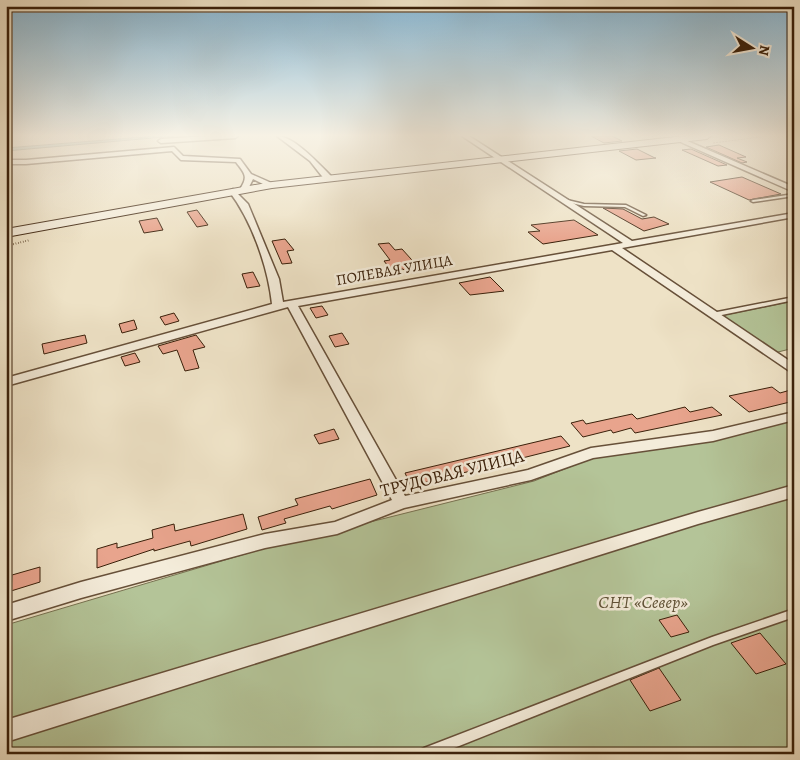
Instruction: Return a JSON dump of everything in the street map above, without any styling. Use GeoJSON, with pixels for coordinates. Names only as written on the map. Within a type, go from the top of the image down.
{"type":"FeatureCollection","features":[{"type":"Feature","properties":{"kind":"street"},"geometry":{"type":"LineString","coordinates":[[247,171],[249,175],[272,185]]}},
{"type":"Feature","properties":{"kind":"street"},"geometry":{"type":"LineString","coordinates":[[322,171],[328,178]]}},
{"type":"Feature","properties":{"kind":"street"},"geometry":{"type":"LineString","coordinates":[[6,233],[244,189],[386,171]]}},
{"type":"Feature","properties":{"kind":"street"},"geometry":{"type":"LineString","coordinates":[[517,171],[631,244]]}},
{"type":"Feature","properties":{"kind":"street"},"geometry":{"type":"LineString","coordinates":[[752,171],[794,190]]}},
{"type":"Feature","properties":{"kind":"street"},"geometry":{"type":"LineString","coordinates":[[244,189],[249,182],[249,175]]}},
{"type":"Feature","properties":{"kind":"street"},"geometry":{"type":"LineString","coordinates":[[233,191],[244,204],[284,305],[401,502]]}},
{"type":"Feature","properties":{"kind":"street","name":"ПОЛЕВАЯ УЛИЦА"},"geometry":{"type":"LineString","coordinates":[[6,382],[284,305],[794,215]]}},
{"type":"Feature","properties":{"kind":"street"},"geometry":{"type":"LineString","coordinates":[[614,246],[711,315],[794,370]]}},
{"type":"Feature","properties":{"kind":"street","name":"ТРУДОВАЯ УЛИЦА"},"geometry":{"type":"LineString","coordinates":[[6,613],[81,590],[265,541],[337,528],[401,502],[471,489],[531,475],[590,453],[712,436],[794,416]]}},
{"type":"Feature","properties":{"kind":"street"},"geometry":{"type":"LineString","coordinates":[[6,731],[698,518],[794,491]]}},
{"type":"Feature","properties":{"kind":"lane"},"geometry":{"type":"LineString","coordinates":[[753,201],[794,195]]}},
{"type":"Feature","properties":{"kind":"lane"},"geometry":{"type":"LineString","coordinates":[[562,200],[584,205],[626,206],[644,215]]}},
{"type":"Feature","properties":{"kind":"lane"},"geometry":{"type":"LineString","coordinates":[[711,315],[794,298]]}},
{"type":"Feature","properties":{"kind":"lane"},"geometry":{"type":"LineString","coordinates":[[424,754],[712,641],[794,613]]}},
{"type":"Feature","properties":{"kind":"green space"},"geometry":{"type":"Polygon","coordinates":[[[794,301],[794,348],[774,353],[720,316],[794,301]]]}},
{"type":"Feature","properties":{"kind":"green space","name":"СНТ «Север»"},"geometry":{"type":"Polygon","coordinates":[[[794,420],[794,752],[788,754],[6,754],[6,625],[262,549],[534,481],[590,459],[714,440],[794,420]]]}},
{"type":"Feature","properties":{"kind":"building"},"geometry":{"type":"Polygon","coordinates":[[[742,177],[781,194],[749,200],[710,182],[742,177]]]}},
{"type":"Feature","properties":{"kind":"building"},"geometry":{"type":"Polygon","coordinates":[[[603,208],[623,209],[642,219],[654,217],[669,224],[644,231],[603,208]]]}},
{"type":"Feature","properties":{"kind":"building"},"geometry":{"type":"Polygon","coordinates":[[[197,210],[208,225],[197,227],[187,212],[197,210]]]}},
{"type":"Feature","properties":{"kind":"building"},"geometry":{"type":"Polygon","coordinates":[[[157,218],[163,230],[144,233],[139,221],[157,218]]]}},
{"type":"Feature","properties":{"kind":"building"},"geometry":{"type":"Polygon","coordinates":[[[574,220],[598,235],[543,244],[528,232],[540,231],[531,225],[574,220]]]}},
{"type":"Feature","properties":{"kind":"building"},"geometry":{"type":"Polygon","coordinates":[[[285,239],[294,250],[287,251],[292,263],[282,264],[272,241],[285,239]]]}},
{"type":"Feature","properties":{"kind":"building"},"geometry":{"type":"Polygon","coordinates":[[[389,243],[395,250],[402,249],[420,269],[391,270],[384,261],[390,260],[378,244],[389,243]]]}},
{"type":"Feature","properties":{"kind":"building"},"geometry":{"type":"Polygon","coordinates":[[[253,272],[260,286],[247,288],[242,274],[253,272]]]}},
{"type":"Feature","properties":{"kind":"building"},"geometry":{"type":"Polygon","coordinates":[[[490,277],[504,291],[470,295],[459,283],[490,277]]]}},
{"type":"Feature","properties":{"kind":"building"},"geometry":{"type":"Polygon","coordinates":[[[322,306],[328,315],[316,318],[310,308],[322,306]]]}},
{"type":"Feature","properties":{"kind":"building"},"geometry":{"type":"Polygon","coordinates":[[[174,313],[179,321],[165,325],[160,317],[174,313]]]}},
{"type":"Feature","properties":{"kind":"building"},"geometry":{"type":"Polygon","coordinates":[[[134,320],[137,329],[122,333],[119,324],[134,320]]]}},
{"type":"Feature","properties":{"kind":"building"},"geometry":{"type":"Polygon","coordinates":[[[342,333],[349,344],[335,347],[329,336],[342,333]]]}},
{"type":"Feature","properties":{"kind":"building"},"geometry":{"type":"Polygon","coordinates":[[[85,335],[87,343],[44,354],[42,344],[85,335]]]}},
{"type":"Feature","properties":{"kind":"building"},"geometry":{"type":"Polygon","coordinates":[[[196,335],[205,347],[193,350],[199,368],[185,371],[177,350],[163,354],[158,346],[196,335]]]}},
{"type":"Feature","properties":{"kind":"building"},"geometry":{"type":"Polygon","coordinates":[[[135,353],[140,362],[125,366],[121,357],[135,353]]]}},
{"type":"Feature","properties":{"kind":"building"},"geometry":{"type":"Polygon","coordinates":[[[772,387],[780,393],[794,389],[794,401],[749,412],[729,396],[772,387]]]}},
{"type":"Feature","properties":{"kind":"building"},"geometry":{"type":"Polygon","coordinates":[[[685,407],[690,412],[712,407],[722,415],[635,433],[631,428],[613,433],[611,430],[583,437],[571,423],[583,420],[586,424],[632,414],[637,419],[685,407]]]}},
{"type":"Feature","properties":{"kind":"building"},"geometry":{"type":"Polygon","coordinates":[[[334,429],[339,439],[319,444],[314,435],[334,429]]]}},
{"type":"Feature","properties":{"kind":"building"},"geometry":{"type":"Polygon","coordinates":[[[561,436],[570,446],[411,486],[405,473],[561,436]]]}},
{"type":"Feature","properties":{"kind":"building"},"geometry":{"type":"Polygon","coordinates":[[[370,479],[377,495],[332,509],[330,506],[284,519],[286,523],[262,530],[258,517],[298,505],[295,499],[370,479]]]}},
{"type":"Feature","properties":{"kind":"building"},"geometry":{"type":"Polygon","coordinates":[[[243,514],[247,529],[191,546],[190,541],[154,551],[154,549],[97,568],[97,549],[117,543],[117,548],[153,538],[152,530],[174,524],[175,531],[243,514]]]}},
{"type":"Feature","properties":{"kind":"building"},"geometry":{"type":"Polygon","coordinates":[[[40,567],[40,582],[11,591],[12,575],[40,567]]]}},
{"type":"Feature","properties":{"kind":"building"},"geometry":{"type":"Polygon","coordinates":[[[677,615],[689,632],[671,637],[659,620],[677,615]]]}},
{"type":"Feature","properties":{"kind":"building"},"geometry":{"type":"Polygon","coordinates":[[[760,633],[786,664],[756,674],[731,643],[760,633]]]}},
{"type":"Feature","properties":{"kind":"building"},"geometry":{"type":"Polygon","coordinates":[[[659,668],[681,700],[650,711],[630,680],[659,668]]]}}]}
